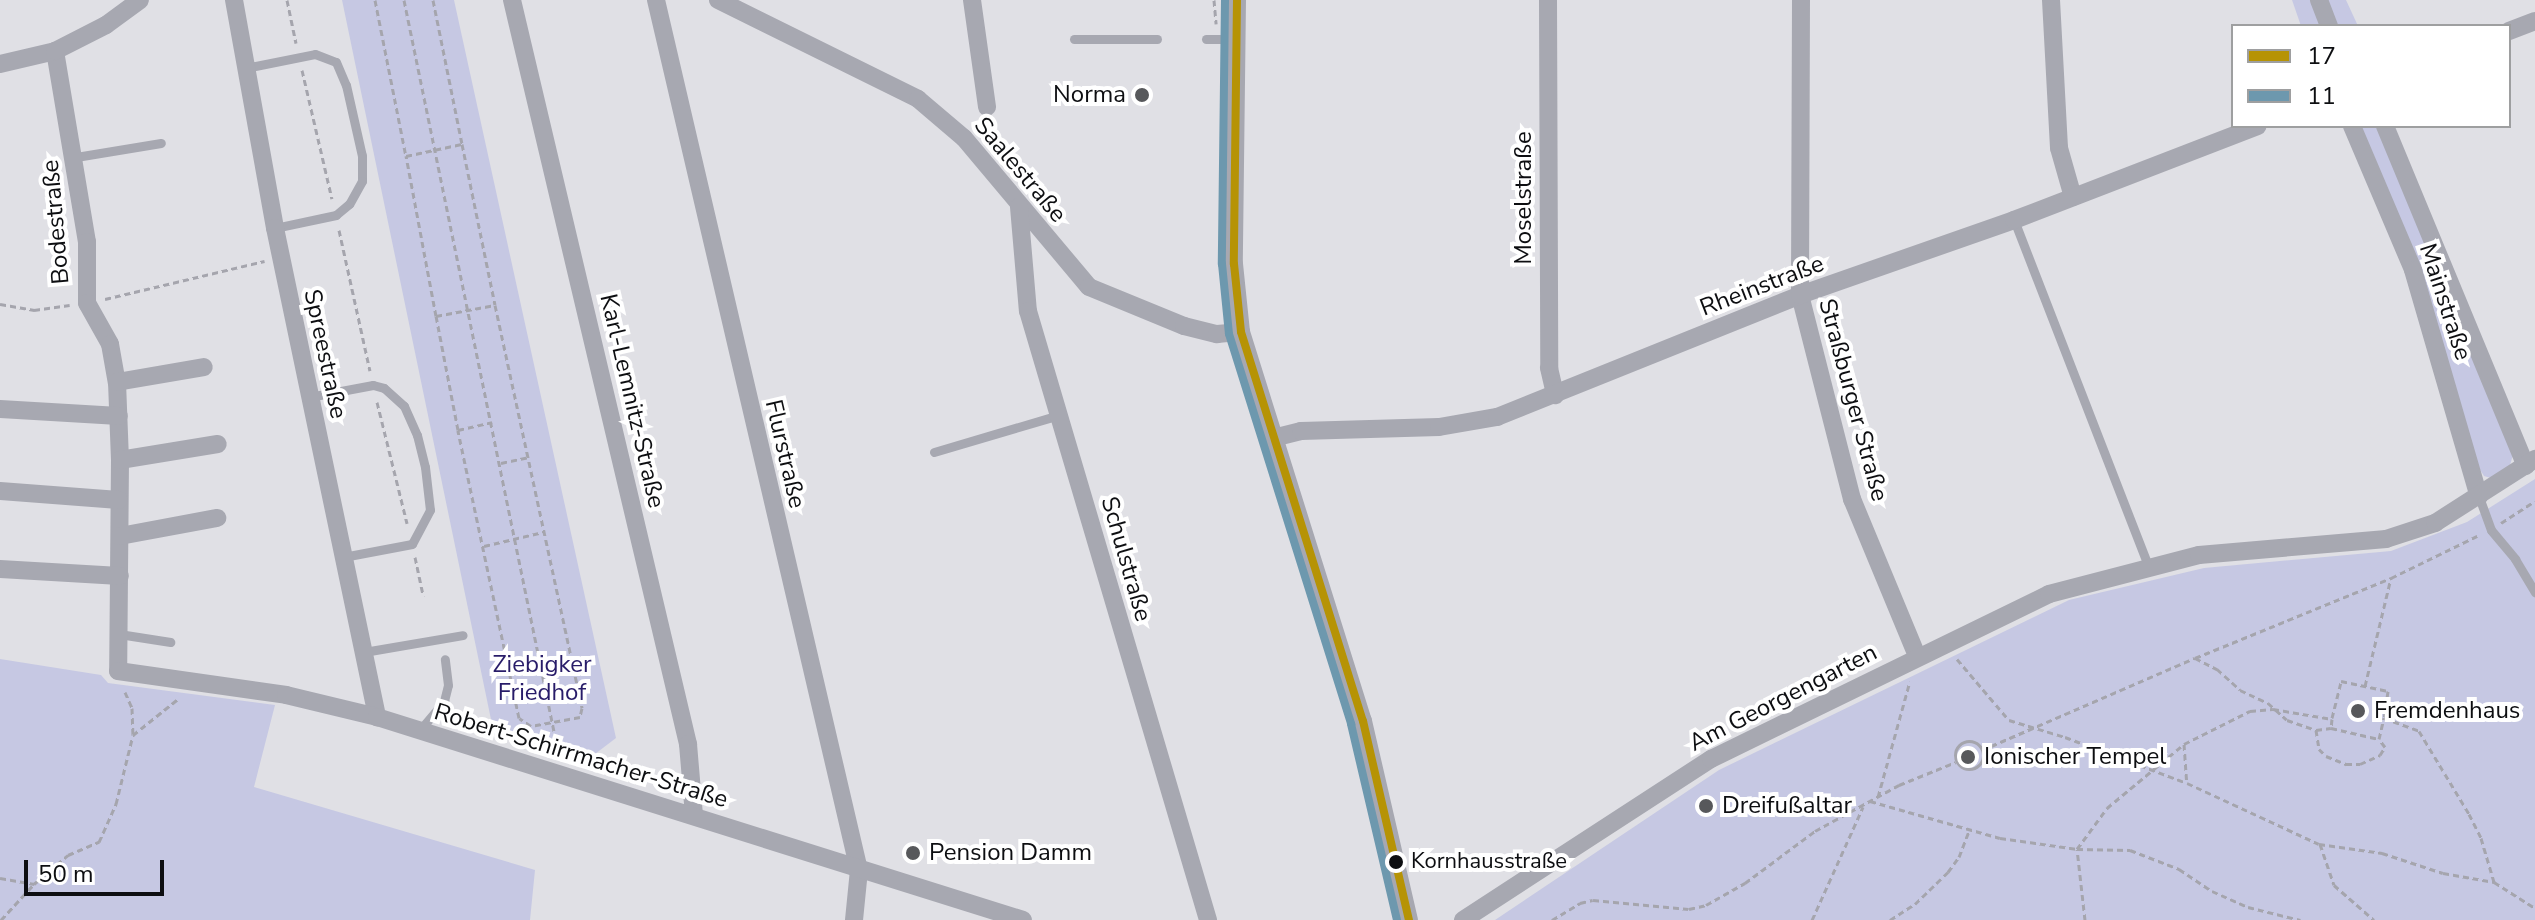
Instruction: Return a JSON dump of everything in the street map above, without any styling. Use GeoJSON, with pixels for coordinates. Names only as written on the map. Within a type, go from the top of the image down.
{"type":"FeatureCollection","features":[{"type":"Feature","properties":{"kind":"street"},"geometry":{"type":"LineString","coordinates":[[0,64],[55,51],[106,25],[140,0]]}},
{"type":"Feature","properties":{"kind":"street","name":"Spreestraße"},"geometry":{"type":"LineString","coordinates":[[234,0],[275,228],[377,717]]}},
{"type":"Feature","properties":{"kind":"street","name":"Karl-Lemnitz-Straße"},"geometry":{"type":"LineString","coordinates":[[512,0],[688,744],[694,815]]}},
{"type":"Feature","properties":{"kind":"street","name":"Flurstraße"},"geometry":{"type":"LineString","coordinates":[[656,0],[859,870],[854,920]]}},
{"type":"Feature","properties":{"kind":"street","name":"Saalestraße"},"geometry":{"type":"LineString","coordinates":[[718,0],[918,99],[964,138],[1080,279],[1100,294],[1208,333],[1241,332]]}},
{"type":"Feature","properties":{"kind":"street"},"geometry":{"type":"LineString","coordinates":[[972,0],[987,107]]}},
{"type":"Feature","properties":{"kind":"street"},"geometry":{"type":"LineString","coordinates":[[1237,0],[1234,264],[1241,332],[1363,721],[1409,920]]}},
{"type":"Feature","properties":{"kind":"street","name":"Moselstraße"},"geometry":{"type":"LineString","coordinates":[[1548,0],[1549,368],[1555,395]]}},
{"type":"Feature","properties":{"kind":"street","name":"Straßburger Straße"},"geometry":{"type":"LineString","coordinates":[[1801,0],[1800,295],[1852,499],[1917,656]]}},
{"type":"Feature","properties":{"kind":"street"},"geometry":{"type":"LineString","coordinates":[[2051,0],[2059,148],[2073,197]]}},
{"type":"Feature","properties":{"kind":"street"},"geometry":{"type":"LineString","coordinates":[[2319,0],[2328,24]]}},
{"type":"Feature","properties":{"kind":"street"},"geometry":{"type":"LineString","coordinates":[[2511,30],[2535,21]]}},
{"type":"Feature","properties":{"kind":"street","name":"Bodestraße"},"geometry":{"type":"LineString","coordinates":[[55,51],[76,157],[87,242],[87,303],[110,344],[117,382],[120,460],[118,671]]}},
{"type":"Feature","properties":{"kind":"street","name":"Rheinstraße"},"geometry":{"type":"LineString","coordinates":[[1273,438],[1301,431],[1470,423],[1555,395],[1800,295],[2014,220],[2253,128]]}},
{"type":"Feature","properties":{"kind":"street","name":"Mainstraße"},"geometry":{"type":"LineString","coordinates":[[2353,128],[2413,270],[2479,497]]}},
{"type":"Feature","properties":{"kind":"street","name":"Mainstraße"},"geometry":{"type":"LineString","coordinates":[[2386,128],[2530,462]]}},
{"type":"Feature","properties":{"kind":"street","name":"Schulstraße"},"geometry":{"type":"LineString","coordinates":[[1019,207],[1028,311],[1208,920]]}},
{"type":"Feature","properties":{"kind":"street"},"geometry":{"type":"LineString","coordinates":[[117,382],[204,367]]}},
{"type":"Feature","properties":{"kind":"street"},"geometry":{"type":"LineString","coordinates":[[0,409],[119,416]]}},
{"type":"Feature","properties":{"kind":"street"},"geometry":{"type":"LineString","coordinates":[[120,460],[218,444]]}},
{"type":"Feature","properties":{"kind":"street","name":"Am Georgengarten"},"geometry":{"type":"LineString","coordinates":[[1463,920],[1711,759],[2049,594],[2148,565],[2199,555],[2386,539],[2435,523],[2530,462]]}},
{"type":"Feature","properties":{"kind":"street"},"geometry":{"type":"LineString","coordinates":[[0,491],[119,500]]}},
{"type":"Feature","properties":{"kind":"street"},"geometry":{"type":"LineString","coordinates":[[120,536],[217,518]]}},
{"type":"Feature","properties":{"kind":"street"},"geometry":{"type":"LineString","coordinates":[[0,569],[120,576]]}},
{"type":"Feature","properties":{"kind":"street","name":"Robert-Schirrmacher-Straße"},"geometry":{"type":"LineString","coordinates":[[118,671],[286,695],[377,717],[1023,920]]}},
{"type":"Feature","properties":{"kind":"lane"},"geometry":{"type":"LineString","coordinates":[[1074,39],[1157,39]]}},
{"type":"Feature","properties":{"kind":"lane"},"geometry":{"type":"LineString","coordinates":[[1206,39],[1236,39]]}},
{"type":"Feature","properties":{"kind":"lane"},"geometry":{"type":"LineString","coordinates":[[245,68],[299,55],[315,54],[336,62],[346,85],[362,156],[362,181],[349,204],[336,215],[275,228]]}},
{"type":"Feature","properties":{"kind":"lane"},"geometry":{"type":"LineString","coordinates":[[76,157],[161,143]]}},
{"type":"Feature","properties":{"kind":"lane"},"geometry":{"type":"LineString","coordinates":[[2014,220],[2148,565]]}},
{"type":"Feature","properties":{"kind":"lane"},"geometry":{"type":"LineString","coordinates":[[309,397],[373,385],[384,388],[404,406],[417,435],[430,510],[412,544],[343,557]]}},
{"type":"Feature","properties":{"kind":"lane"},"geometry":{"type":"LineString","coordinates":[[934,452],[1059,415]]}},
{"type":"Feature","properties":{"kind":"lane"},"geometry":{"type":"LineString","coordinates":[[2479,497],[2491,530],[2515,559],[2535,592]]}},
{"type":"Feature","properties":{"kind":"lane"},"geometry":{"type":"LineString","coordinates":[[119,634],[170,642]]}},
{"type":"Feature","properties":{"kind":"lane"},"geometry":{"type":"LineString","coordinates":[[364,652],[463,635]]}},
{"type":"Feature","properties":{"kind":"lane"},"geometry":{"type":"LineString","coordinates":[[420,731],[444,701],[448,685],[445,659]]}},
{"type":"Feature","properties":{"kind":"path"},"geometry":{"type":"LineString","coordinates":[[287,0],[423,596]]}},
{"type":"Feature","properties":{"kind":"path"},"geometry":{"type":"LineString","coordinates":[[375,0],[458,430],[519,718],[531,726],[580,717],[582,708],[433,0]]}},
{"type":"Feature","properties":{"kind":"path"},"geometry":{"type":"LineString","coordinates":[[404,0],[554,721],[560,753],[555,772]]}},
{"type":"Feature","properties":{"kind":"path"},"geometry":{"type":"LineString","coordinates":[[406,156],[462,144]]}},
{"type":"Feature","properties":{"kind":"path"},"geometry":{"type":"LineString","coordinates":[[0,304],[34,310],[87,303],[281,257]]}},
{"type":"Feature","properties":{"kind":"path"},"geometry":{"type":"LineString","coordinates":[[436,316],[495,305]]}},
{"type":"Feature","properties":{"kind":"path"},"geometry":{"type":"LineString","coordinates":[[458,430],[492,422]]}},
{"type":"Feature","properties":{"kind":"path"},"geometry":{"type":"LineString","coordinates":[[500,463],[529,457]]}},
{"type":"Feature","properties":{"kind":"path"},"geometry":{"type":"LineString","coordinates":[[1982,750],[2028,728],[2391,578],[2491,530],[2535,501]]}},
{"type":"Feature","properties":{"kind":"path"},"geometry":{"type":"LineString","coordinates":[[484,546],[543,532]]}},
{"type":"Feature","properties":{"kind":"path"},"geometry":{"type":"LineString","coordinates":[[2365,686],[2391,578]]}},
{"type":"Feature","properties":{"kind":"path"},"geometry":{"type":"LineString","coordinates":[[1943,645],[2000,713],[2028,728],[2074,740],[2148,771],[2187,783],[2319,844],[2382,853],[2443,873],[2494,882],[2535,908]]}},
{"type":"Feature","properties":{"kind":"path"},"geometry":{"type":"LineString","coordinates":[[1878,797],[1917,656]]}},
{"type":"Feature","properties":{"kind":"path"},"geometry":{"type":"LineString","coordinates":[[2195,658],[2287,720],[2316,730],[2331,728],[2379,739],[2385,747],[2380,755],[2360,764],[2346,764],[2335,761],[2319,749],[2316,730]]}},
{"type":"Feature","properties":{"kind":"path"},"geometry":{"type":"LineString","coordinates":[[1,920],[34,884],[68,855],[99,842],[116,804],[133,735],[132,708],[118,671]]}},
{"type":"Feature","properties":{"kind":"path"},"geometry":{"type":"LineString","coordinates":[[2331,728],[2341,681],[2388,691],[2379,739]]}},
{"type":"Feature","properties":{"kind":"path"},"geometry":{"type":"LineString","coordinates":[[133,735],[153,722],[196,683]]}},
{"type":"Feature","properties":{"kind":"path"},"geometry":{"type":"LineString","coordinates":[[2085,920],[2077,849],[2107,808],[2148,771],[2184,744],[2250,711],[2273,709],[2332,719]]}},
{"type":"Feature","properties":{"kind":"path"},"geometry":{"type":"LineString","coordinates":[[2384,718],[2419,731],[2432,750],[2481,838],[2494,882]]}},
{"type":"Feature","properties":{"kind":"path"},"geometry":{"type":"LineString","coordinates":[[1956,762],[1955,753],[1963,743],[1972,742],[1982,750]]}},
{"type":"Feature","properties":{"kind":"path"},"geometry":{"type":"LineString","coordinates":[[2184,744],[2187,783]]}},
{"type":"Feature","properties":{"kind":"path"},"geometry":{"type":"LineString","coordinates":[[1956,762],[1967,769],[1976,767],[1982,760],[1982,750]]}},
{"type":"Feature","properties":{"kind":"path"},"geometry":{"type":"LineString","coordinates":[[1552,920],[1580,903],[1593,900],[1689,909],[1706,905],[1745,883],[1815,831],[1878,797],[1956,762]]}},
{"type":"Feature","properties":{"kind":"path"},"geometry":{"type":"LineString","coordinates":[[1870,801],[2000,838],[2077,849],[2130,850],[2179,869],[2212,891],[2248,907],[2300,920]]}},
{"type":"Feature","properties":{"kind":"path"},"geometry":{"type":"LineString","coordinates":[[1812,920],[1864,805]]}},
{"type":"Feature","properties":{"kind":"path"},"geometry":{"type":"LineString","coordinates":[[1890,920],[1915,904],[1948,872],[1959,857],[1971,828]]}},
{"type":"Feature","properties":{"kind":"path"},"geometry":{"type":"LineString","coordinates":[[2319,844],[2334,885],[2374,920]]}},
{"type":"Feature","properties":{"kind":"path"},"geometry":{"type":"LineString","coordinates":[[0,878],[34,884]]}},
{"type":"Feature","properties":{"kind":"green space","name":"Ziebigker Friedhof"},"geometry":{"type":"Polygon","coordinates":[[[342,0],[454,0],[616,738],[595,754],[560,753],[494,734],[342,0]]]}},
{"type":"Feature","properties":{"kind":"green space"},"geometry":{"type":"Polygon","coordinates":[[[2292,0],[2346,0],[2357,24],[2300,24],[2292,0]]]}},
{"type":"Feature","properties":{"kind":"green space"},"geometry":{"type":"Polygon","coordinates":[[[2360,128],[2382,128],[2513,455],[2510,465],[2491,478],[2484,476],[2360,128]]]}},
{"type":"Feature","properties":{"kind":"green space"},"geometry":{"type":"Polygon","coordinates":[[[2535,479],[2535,920],[1495,920],[1719,770],[2069,600],[2204,568],[2391,551],[2467,522],[2535,479]]]}},
{"type":"Feature","properties":{"kind":"green space"},"geometry":{"type":"Polygon","coordinates":[[[0,659],[101,675],[108,683],[275,705],[254,787],[535,870],[530,920],[0,920],[0,659]]]}},
{"type":"Feature","properties":{"kind":"transit line","name":"11"},"geometry":{"type":"LineString","coordinates":[[1225,0],[1222,264],[1229,334],[1351,724],[1397,920]]}},
{"type":"Feature","properties":{"kind":"transit line","name":"17"},"geometry":{"type":"LineString","coordinates":[[1237,0],[1234,264],[1241,332],[1363,721],[1409,920]]}},
{"type":"Feature","properties":{"kind":"place","name":"Norma"},"geometry":{"type":"Point","coordinates":[1142,95]}},
{"type":"Feature","properties":{"kind":"place","name":"Fremdenhaus"},"geometry":{"type":"Point","coordinates":[2358,711]}},
{"type":"Feature","properties":{"kind":"place","name":"Ionischer Tempel"},"geometry":{"type":"Point","coordinates":[1968,757]}},
{"type":"Feature","properties":{"kind":"place","name":"Dreifußaltar"},"geometry":{"type":"Point","coordinates":[1706,806]}},
{"type":"Feature","properties":{"kind":"place","name":"Pension Damm"},"geometry":{"type":"Point","coordinates":[913,853]}},
{"type":"Feature","properties":{"kind":"place","name":"Kornhausstraße"},"geometry":{"type":"Point","coordinates":[1396,862]}}]}
